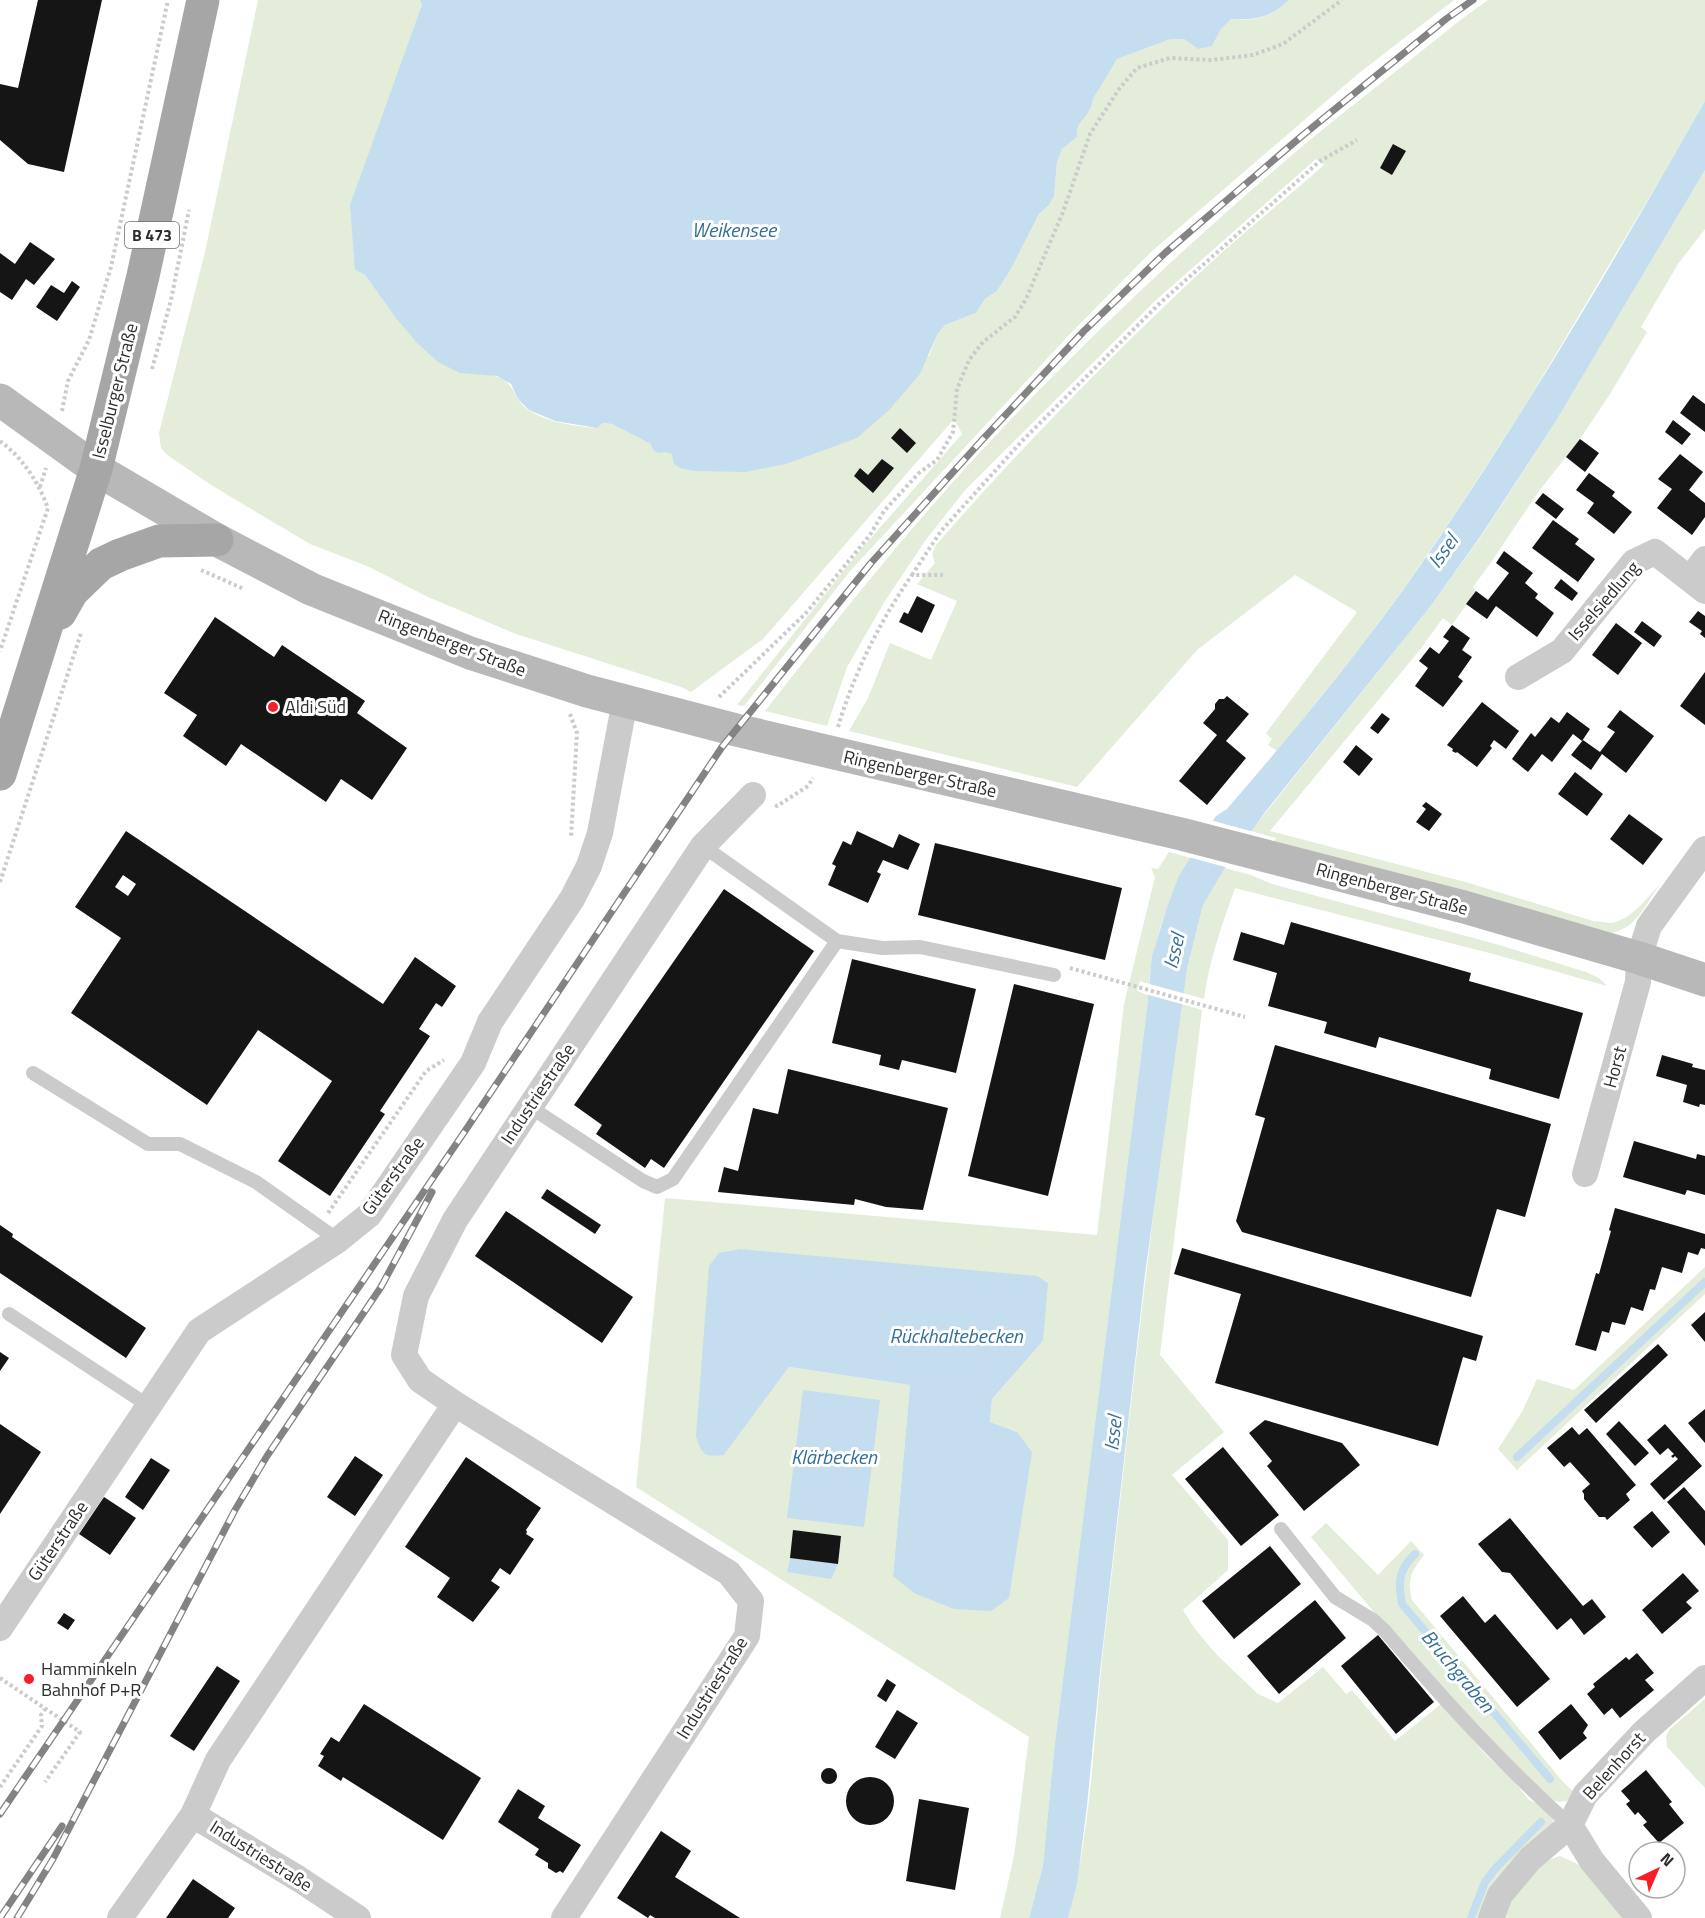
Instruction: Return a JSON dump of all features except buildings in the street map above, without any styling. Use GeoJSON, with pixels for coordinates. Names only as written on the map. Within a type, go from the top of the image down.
{"type":"FeatureCollection","features":[{"type":"Feature","properties":{"kind":"main road","name":"Isselburger Straße"},"geometry":{"type":"LineString","coordinates":[[0,774],[96,469],[143,276],[203,0]]}},
{"type":"Feature","properties":{"kind":"main road","name":"Ringenberger Straße"},"geometry":{"type":"LineString","coordinates":[[0,399],[96,469],[217,540],[311,589],[459,648],[587,692],[826,752],[1264,855],[1464,907],[1639,958],[1705,981]]}},
{"type":"Feature","properties":{"kind":"main road","name":"Ringenberger Straße"},"geometry":{"type":"LineString","coordinates":[[39,651],[72,592],[101,564],[159,542],[217,540]]}},
{"type":"Feature","properties":{"kind":"street","name":"Isselsiedlung"},"geometry":{"type":"LineString","coordinates":[[1518,677],[1562,651],[1634,562],[1655,552],[1700,576]]}},
{"type":"Feature","properties":{"kind":"street","name":"Güterstraße"},"geometry":{"type":"LineString","coordinates":[[0,1628],[19,1606],[199,1331],[338,1240],[369,1215],[472,1062],[490,1022],[572,898],[589,866],[600,833],[625,701]]}},
{"type":"Feature","properties":{"kind":"street","name":"Industriestraße"},"geometry":{"type":"LineString","coordinates":[[564,1918],[747,1636],[751,1600],[729,1573],[455,1404],[420,1380],[404,1355],[416,1296],[455,1220],[703,846],[753,795]]}},
{"type":"Feature","properties":{"kind":"street","name":"Horst"},"geometry":{"type":"LineString","coordinates":[[1585,1174],[1638,982],[1639,958],[1649,926],[1705,849]]}},
{"type":"Feature","properties":{"kind":"street","name":"Industriestraße"},"geometry":{"type":"LineString","coordinates":[[120,1918],[193,1815],[218,1760],[455,1404]]}},
{"type":"Feature","properties":{"kind":"street","name":"Belenhorst"},"geometry":{"type":"LineString","coordinates":[[1491,1918],[1500,1895],[1530,1859],[1570,1825],[1585,1795],[1644,1732],[1705,1678]]}},
{"type":"Feature","properties":{"kind":"street","name":"Industriestraße"},"geometry":{"type":"LineString","coordinates":[[193,1815],[299,1879],[358,1918]]}},
{"type":"Feature","properties":{"kind":"street"},"geometry":{"type":"LineString","coordinates":[[1570,1825],[1592,1861],[1639,1918]]}},
{"type":"Feature","properties":{"kind":"lane"},"geometry":{"type":"LineString","coordinates":[[703,846],[837,941],[882,948],[920,947],[1054,975]]}},
{"type":"Feature","properties":{"kind":"lane"},"geometry":{"type":"LineString","coordinates":[[530,1107],[643,1181],[657,1187],[673,1179],[837,941]]}},
{"type":"Feature","properties":{"kind":"lane"},"geometry":{"type":"LineString","coordinates":[[33,1073],[148,1144],[180,1144],[256,1182],[338,1240]]}},
{"type":"Feature","properties":{"kind":"lane"},"geometry":{"type":"LineString","coordinates":[[9,1314],[149,1406]]}},
{"type":"Feature","properties":{"kind":"lane"},"geometry":{"type":"LineString","coordinates":[[1281,1529],[1335,1597],[1373,1620],[1385,1631],[1452,1708],[1521,1781],[1570,1825]]}},
{"type":"Feature","properties":{"kind":"path"},"geometry":{"type":"LineString","coordinates":[[40,487],[55,440],[68,381],[89,340],[111,267],[168,0]]}},
{"type":"Feature","properties":{"kind":"path"},"geometry":{"type":"LineString","coordinates":[[700,720],[725,690],[806,613],[870,535],[884,511],[906,490],[919,473],[937,460],[953,432],[957,389],[969,360],[983,342],[1015,317],[1026,299],[1063,212],[1090,134],[1119,89],[1137,68],[1170,58],[1211,60],[1253,55],[1283,44],[1342,0]]}},
{"type":"Feature","properties":{"kind":"path"},"geometry":{"type":"LineString","coordinates":[[753,795],[777,806],[808,786],[817,772],[864,660],[891,605],[941,531],[1021,442],[1160,303],[1320,161],[1357,140]]}},
{"type":"Feature","properties":{"kind":"path"},"geometry":{"type":"LineString","coordinates":[[0,441],[18,457],[40,487],[48,508],[0,651]]}},
{"type":"Feature","properties":{"kind":"path"},"geometry":{"type":"LineString","coordinates":[[912,575],[943,574]]}},
{"type":"Feature","properties":{"kind":"path"},"geometry":{"type":"LineString","coordinates":[[0,882],[82,629]]}},
{"type":"Feature","properties":{"kind":"path"},"geometry":{"type":"LineString","coordinates":[[568,707],[577,733],[571,842]]}},
{"type":"Feature","properties":{"kind":"path"},"geometry":{"type":"LineString","coordinates":[[1054,975],[1064,966],[1245,1017]]}},
{"type":"Feature","properties":{"kind":"path"},"geometry":{"type":"LineString","coordinates":[[316,1225],[334,1206],[426,1071],[443,1061],[450,1051]]}},
{"type":"Feature","properties":{"kind":"path"},"geometry":{"type":"LineString","coordinates":[[0,1678],[80,1732],[45,1782]]}},
{"type":"Feature","properties":{"kind":"path"},"geometry":{"type":"LineString","coordinates":[[0,1787],[42,1726],[41,1715],[45,1709]]}},
{"type":"Feature","properties":{"kind":"green space"},"geometry":{"type":"Polygon","coordinates":[[[258,0],[420,0],[422,4],[355,270],[365,275],[395,317],[485,374],[504,380],[523,406],[530,411],[571,425],[597,428],[603,423],[612,424],[672,454],[674,459],[929,356],[937,335],[945,325],[976,313],[985,299],[997,291],[1011,269],[1039,214],[1054,197],[1057,162],[1062,149],[1077,137],[1079,125],[1117,59],[1171,39],[1184,39],[1198,49],[1231,19],[1263,17],[1276,11],[1289,0],[1454,0],[1359,73],[1151,252],[1069,335],[851,570],[744,706],[737,705],[857,554],[962,434],[954,419],[763,639],[691,692],[516,634],[428,597],[367,566],[310,544],[211,485],[166,454],[161,448],[159,433],[205,252],[258,0]]]}},
{"type":"Feature","properties":{"kind":"green space"},"geometry":{"type":"Polygon","coordinates":[[[1488,0],[1705,0],[1705,101],[1525,406],[1457,511],[1362,645],[1277,751],[1268,745],[1272,739],[1266,733],[1357,612],[1295,575],[1197,650],[1077,787],[849,731],[868,698],[890,643],[931,660],[957,601],[917,584],[935,563],[932,554],[936,545],[1029,442],[1126,343],[1209,264],[1324,165],[1316,159],[1155,301],[966,489],[925,541],[885,601],[847,667],[827,726],[765,711],[928,510],[1070,359],[1194,241],[1278,167],[1345,111],[1488,0]]]}},
{"type":"Feature","properties":{"kind":"green space"},"geometry":{"type":"Polygon","coordinates":[[[1705,170],[1705,229],[1678,264],[1641,327],[1647,332],[1610,394],[1473,587],[1476,591],[1452,625],[1443,618],[1419,651],[1270,831],[1469,883],[1593,921],[1612,923],[1619,921],[1639,907],[1660,884],[1643,911],[1623,929],[1602,935],[1272,845],[1276,838],[1251,831],[1430,607],[1482,535],[1556,421],[1705,170]]]}},
{"type":"Feature","properties":{"kind":"green space"},"geometry":{"type":"Polygon","coordinates":[[[1169,852],[1191,858],[1163,918],[1149,984],[1140,981],[1137,991],[1148,995],[1147,1008],[1054,1751],[1043,1865],[1029,1918],[1000,1918],[1014,1856],[1029,1737],[636,1487],[665,1198],[1097,1235],[1124,1004],[1155,877],[1151,868],[1158,869],[1169,852]],[[740,1249],[724,1455],[789,1367],[910,1385],[893,1576],[1017,1432],[990,1422],[992,1399],[1043,1341],[740,1249]]]}},
{"type":"Feature","properties":{"kind":"green space"},"geometry":{"type":"Polygon","coordinates":[[[1225,868],[1272,884],[1496,944],[1586,972],[1599,978],[1607,986],[1497,955],[1235,888],[1213,956],[1204,999],[1183,993],[1203,905],[1225,868]]]}},
{"type":"Feature","properties":{"kind":"green space"},"geometry":{"type":"Polygon","coordinates":[[[1182,1004],[1202,1010],[1160,1355],[1224,1432],[1172,1475],[1228,1540],[1228,1570],[1183,1610],[1195,1629],[1217,1655],[1258,1694],[1278,1703],[1323,1667],[1346,1694],[1352,1690],[1395,1741],[1441,1704],[1487,1756],[1510,1776],[1529,1800],[1538,1804],[1554,1818],[1551,1828],[1481,1918],[1068,1918],[1088,1809],[1102,1661],[1141,1314],[1182,1004]]]}},
{"type":"Feature","properties":{"kind":"green space"},"geometry":{"type":"Polygon","coordinates":[[[1705,1267],[1705,1294],[1517,1470],[1498,1449],[1523,1410],[1537,1379],[1574,1390],[1705,1267]]]}},
{"type":"Feature","properties":{"kind":"green space"},"geometry":{"type":"Polygon","coordinates":[[[1326,1523],[1378,1575],[1411,1541],[1424,1555],[1411,1576],[1412,1600],[1564,1783],[1575,1793],[1570,1800],[1559,1802],[1553,1800],[1533,1783],[1475,1727],[1389,1625],[1378,1617],[1311,1537],[1326,1523]]]}},
{"type":"Feature","properties":{"kind":"green space"},"geometry":{"type":"Polygon","coordinates":[[[1705,1699],[1705,1788],[1667,1747],[1666,1736],[1670,1729],[1705,1699]]]}},
{"type":"Feature","properties":{"kind":"green space"},"geometry":{"type":"Polygon","coordinates":[[[1560,1856],[1584,1867],[1627,1918],[1496,1918],[1534,1865],[1560,1856]]]}},
{"type":"Feature","properties":{"kind":"water","name":"Weikensee"},"geometry":{"type":"Polygon","coordinates":[[[420,0],[1289,0],[1276,11],[1263,17],[1231,19],[1220,30],[1212,46],[1198,49],[1184,39],[1171,39],[1117,59],[1079,125],[1077,137],[1062,149],[1057,162],[1054,197],[1039,214],[997,291],[985,299],[976,313],[945,325],[937,335],[920,374],[889,410],[857,438],[786,464],[745,472],[695,471],[680,468],[674,464],[672,454],[658,453],[653,450],[651,444],[612,424],[603,423],[597,428],[555,421],[529,410],[518,399],[511,384],[497,376],[460,373],[438,362],[418,344],[395,317],[365,275],[355,270],[350,205],[422,5],[420,0]]]}},
{"type":"Feature","properties":{"kind":"water","name":"Issel"},"geometry":{"type":"Polygon","coordinates":[[[1705,101],[1705,170],[1556,421],[1482,534],[1430,607],[1266,811],[1225,868],[1203,905],[1187,969],[1145,1274],[1077,1884],[1068,1918],[1029,1918],[1043,1865],[1054,1751],[1152,956],[1167,907],[1179,876],[1216,816],[1227,809],[1343,670],[1448,525],[1562,346],[1705,101]]]}},
{"type":"Feature","properties":{"kind":"water","name":"Rückhaltebecken"},"geometry":{"type":"Polygon","coordinates":[[[740,1249],[1037,1276],[1048,1283],[1043,1341],[992,1399],[990,1422],[1017,1432],[1032,1452],[1009,1598],[991,1611],[954,1609],[914,1593],[893,1576],[910,1385],[789,1367],[724,1455],[712,1456],[702,1451],[696,1436],[709,1266],[719,1253],[740,1249]]]}},
{"type":"Feature","properties":{"kind":"water","name":"Klärbecken"},"geometry":{"type":"Polygon","coordinates":[[[803,1390],[880,1400],[864,1527],[787,1518],[803,1390]]]}},
{"type":"Feature","properties":{"kind":"water"},"geometry":{"type":"Polygon","coordinates":[[[790,1558],[838,1564],[831,1579],[787,1572],[790,1558]]]}},
{"type":"Feature","properties":{"kind":"pier"},"geometry":{"type":"Polygon","coordinates":[[[1210,820],[1254,832],[1229,868],[1188,857],[1210,820]]]}},
{"type":"Feature","properties":{"kind":"pier"},"geometry":{"type":"Polygon","coordinates":[[[1146,983],[1186,994],[1185,1005],[1145,994],[1146,983]]]}},
{"type":"Feature","properties":{"kind":"waterway","name":"Bruchgraben"},"geometry":{"type":"LineString","coordinates":[[1517,1457],[1705,1282]]}},
{"type":"Feature","properties":{"kind":"waterway","name":"Bruchgraben"},"geometry":{"type":"LineString","coordinates":[[1415,1554],[1402,1571],[1400,1590],[1402,1604],[1550,1779]]}},
{"type":"Feature","properties":{"kind":"waterway","name":"Bruchgraben"},"geometry":{"type":"LineString","coordinates":[[1471,1918],[1485,1882],[1541,1822]]}},
{"type":"Feature","properties":{"kind":"railway"},"geometry":{"type":"LineString","coordinates":[[0,1814],[465,1131],[722,747],[871,563],[1084,331],[1165,253],[1303,135],[1446,19],[1473,0]]}},
{"type":"Feature","properties":{"kind":"railway"},"geometry":{"type":"LineString","coordinates":[[17,1918],[53,1859],[235,1510],[267,1456],[381,1287],[432,1192]]}},
{"type":"Feature","properties":{"kind":"railway"},"geometry":{"type":"LineString","coordinates":[[0,1918],[62,1826]]}},
{"type":"Feature","properties":{"kind":"place","name":"Aldi Süd"},"geometry":{"type":"Point","coordinates":[273,707]}},
{"type":"Feature","properties":{"kind":"place","name":"Hamminkeln Bahnhof P+R"},"geometry":{"type":"Point","coordinates":[29,1679]}}]}
